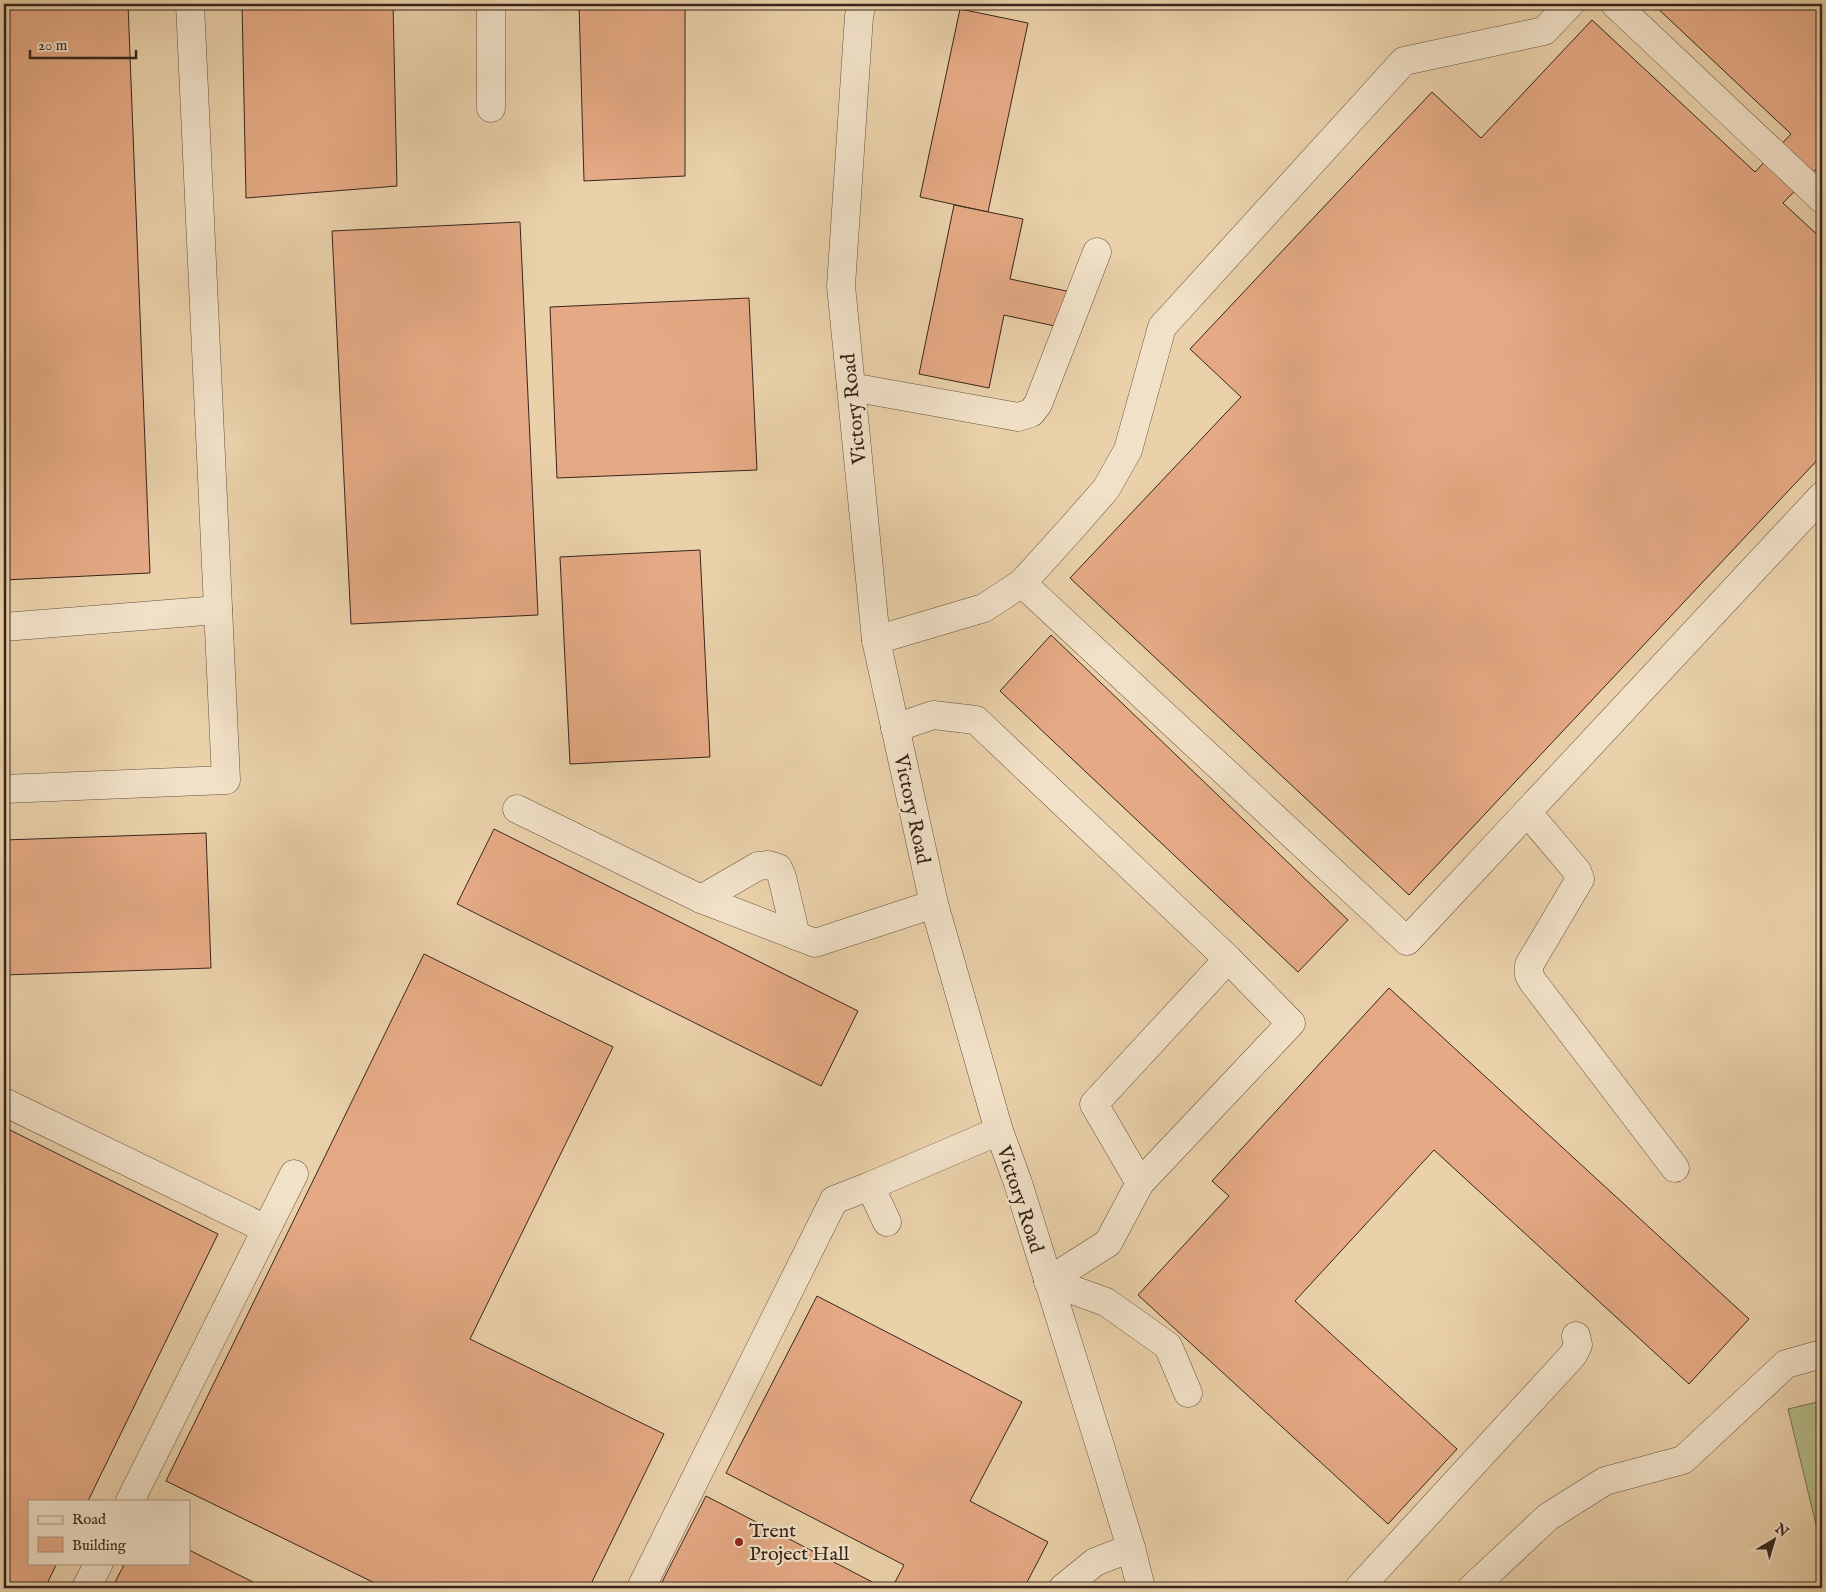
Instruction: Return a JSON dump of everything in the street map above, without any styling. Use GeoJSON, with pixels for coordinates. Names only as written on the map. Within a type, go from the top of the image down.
{"type":"FeatureCollection","features":[{"type":"Feature","properties":{"kind":"street"},"geometry":{"type":"LineString","coordinates":[[4,789],[226,780],[190,4]]}},
{"type":"Feature","properties":{"kind":"street"},"geometry":{"type":"LineString","coordinates":[[491,4],[491,108]]}},
{"type":"Feature","properties":{"kind":"street","name":"Victory Road"},"geometry":{"type":"LineString","coordinates":[[862,4],[858,16],[841,286],[876,640],[934,904],[999,1131],[1018,1183],[1132,1548],[1142,1588]]}},
{"type":"Feature","properties":{"kind":"street"},"geometry":{"type":"LineString","coordinates":[[876,640],[984,608],[1022,583],[1106,489],[1128,450],[1162,327],[1404,61],[1544,31],[1570,4]]}},
{"type":"Feature","properties":{"kind":"street"},"geometry":{"type":"LineString","coordinates":[[1615,4],[1822,199]]}},
{"type":"Feature","properties":{"kind":"street"},"geometry":{"type":"LineString","coordinates":[[851,387],[1018,417],[1030,413],[1038,404],[1097,252]]}},
{"type":"Feature","properties":{"kind":"street"},"geometry":{"type":"LineString","coordinates":[[1022,583],[1407,941],[1822,496]]}},
{"type":"Feature","properties":{"kind":"street"},"geometry":{"type":"LineString","coordinates":[[4,627],[218,610]]}},
{"type":"Feature","properties":{"kind":"street"},"geometry":{"type":"LineString","coordinates":[[895,728],[933,715],[976,720],[1228,959],[1291,1023],[1140,1182],[1108,1243],[1048,1281]]}},
{"type":"Feature","properties":{"kind":"street"},"geometry":{"type":"LineString","coordinates":[[517,809],[701,899],[814,943],[934,904]]}},
{"type":"Feature","properties":{"kind":"street"},"geometry":{"type":"LineString","coordinates":[[1527,812],[1577,871],[1580,879],[1529,965],[1529,975],[1675,1168]]}},
{"type":"Feature","properties":{"kind":"street"},"geometry":{"type":"LineString","coordinates":[[701,899],[758,866],[768,865],[778,868],[782,876],[796,936]]}},
{"type":"Feature","properties":{"kind":"street"},"geometry":{"type":"LineString","coordinates":[[1140,1182],[1094,1104],[1228,959]]}},
{"type":"Feature","properties":{"kind":"street"},"geometry":{"type":"LineString","coordinates":[[4,1102],[266,1229]]}},
{"type":"Feature","properties":{"kind":"street"},"geometry":{"type":"LineString","coordinates":[[641,1588],[834,1200],[999,1131]]}},
{"type":"Feature","properties":{"kind":"street"},"geometry":{"type":"LineString","coordinates":[[130,1500],[294,1174]]}},
{"type":"Feature","properties":{"kind":"street"},"geometry":{"type":"LineString","coordinates":[[870,1186],[887,1222]]}},
{"type":"Feature","properties":{"kind":"street"},"geometry":{"type":"LineString","coordinates":[[1048,1281],[1106,1302],[1168,1346],[1188,1393]]}},
{"type":"Feature","properties":{"kind":"street"},"geometry":{"type":"LineString","coordinates":[[1359,1588],[1573,1355],[1578,1345],[1576,1336]]}},
{"type":"Feature","properties":{"kind":"street"},"geometry":{"type":"LineString","coordinates":[[1472,1588],[1548,1517],[1605,1481],[1683,1460],[1786,1364],[1822,1354]]}},
{"type":"Feature","properties":{"kind":"street"},"geometry":{"type":"LineString","coordinates":[[1063,1588],[1095,1562],[1132,1548]]}},
{"type":"Feature","properties":{"kind":"street"},"geometry":{"type":"LineString","coordinates":[[86,1588],[98,1564]]}},
{"type":"Feature","properties":{"kind":"green space"},"geometry":{"type":"Polygon","coordinates":[[[1822,1401],[1822,1549],[1788,1409],[1822,1401]]]}},
{"type":"Feature","properties":{"kind":"building"},"geometry":{"type":"Polygon","coordinates":[[[4,4],[128,4],[150,573],[4,580],[4,4]]]}},
{"type":"Feature","properties":{"kind":"building"},"geometry":{"type":"Polygon","coordinates":[[[242,4],[393,4],[397,186],[246,198],[242,4]]]}},
{"type":"Feature","properties":{"kind":"building"},"geometry":{"type":"Polygon","coordinates":[[[579,4],[685,4],[685,176],[584,181],[579,4]]]}},
{"type":"Feature","properties":{"kind":"building"},"geometry":{"type":"Polygon","coordinates":[[[1653,4],[1822,4],[1822,163],[1783,203],[1822,239],[1822,455],[1409,895],[1070,578],[1241,397],[1190,349],[1432,92],[1481,138],[1592,20],[1755,172],[1791,134],[1653,4]]]}},
{"type":"Feature","properties":{"kind":"building"},"geometry":{"type":"Polygon","coordinates":[[[960,9],[1028,23],[988,212],[920,197],[960,9]]]}},
{"type":"Feature","properties":{"kind":"building"},"geometry":{"type":"Polygon","coordinates":[[[954,205],[1023,219],[1010,279],[1071,292],[1064,328],[1004,315],[989,388],[919,374],[954,205]]]}},
{"type":"Feature","properties":{"kind":"building"},"geometry":{"type":"Polygon","coordinates":[[[520,222],[538,615],[351,624],[332,231],[520,222]]]}},
{"type":"Feature","properties":{"kind":"building"},"geometry":{"type":"Polygon","coordinates":[[[749,298],[757,470],[557,478],[550,307],[749,298]]]}},
{"type":"Feature","properties":{"kind":"building"},"geometry":{"type":"Polygon","coordinates":[[[700,550],[710,757],[570,764],[560,557],[700,550]]]}},
{"type":"Feature","properties":{"kind":"building"},"geometry":{"type":"Polygon","coordinates":[[[1051,635],[1348,920],[1298,972],[1000,691],[1051,635]]]}},
{"type":"Feature","properties":{"kind":"building"},"geometry":{"type":"Polygon","coordinates":[[[494,829],[858,1011],[821,1086],[457,904],[494,829]]]}},
{"type":"Feature","properties":{"kind":"building"},"geometry":{"type":"Polygon","coordinates":[[[206,833],[211,968],[4,975],[4,840],[206,833]]]}},
{"type":"Feature","properties":{"kind":"building"},"geometry":{"type":"Polygon","coordinates":[[[424,954],[613,1047],[470,1339],[664,1434],[589,1588],[385,1588],[166,1481],[424,954]]]}},
{"type":"Feature","properties":{"kind":"building"},"geometry":{"type":"Polygon","coordinates":[[[1389,988],[1749,1319],[1689,1384],[1434,1150],[1295,1301],[1457,1449],[1388,1524],[1138,1295],[1229,1196],[1212,1181],[1389,988]]]}},
{"type":"Feature","properties":{"kind":"building"},"geometry":{"type":"Polygon","coordinates":[[[4,1127],[218,1234],[88,1500],[28,1500],[28,1564],[57,1564],[45,1588],[4,1588],[4,1127]]]}},
{"type":"Feature","properties":{"kind":"building"},"geometry":{"type":"Polygon","coordinates":[[[817,1296],[1022,1402],[970,1501],[1048,1542],[1024,1588],[892,1588],[904,1565],[726,1473],[817,1296]]]}},
{"type":"Feature","properties":{"kind":"building","name":"Trent Project Hall"},"geometry":{"type":"Polygon","coordinates":[[[706,1496],[882,1587],[882,1588],[659,1588],[706,1496]]]}},
{"type":"Feature","properties":{"kind":"building"},"geometry":{"type":"Polygon","coordinates":[[[190,1550],[265,1588],[112,1588],[124,1564],[190,1564],[190,1550]]]}},
{"type":"Feature","properties":{"kind":"place","name":"Trent Project Hall"},"geometry":{"type":"Point","coordinates":[739,1542]}}]}
